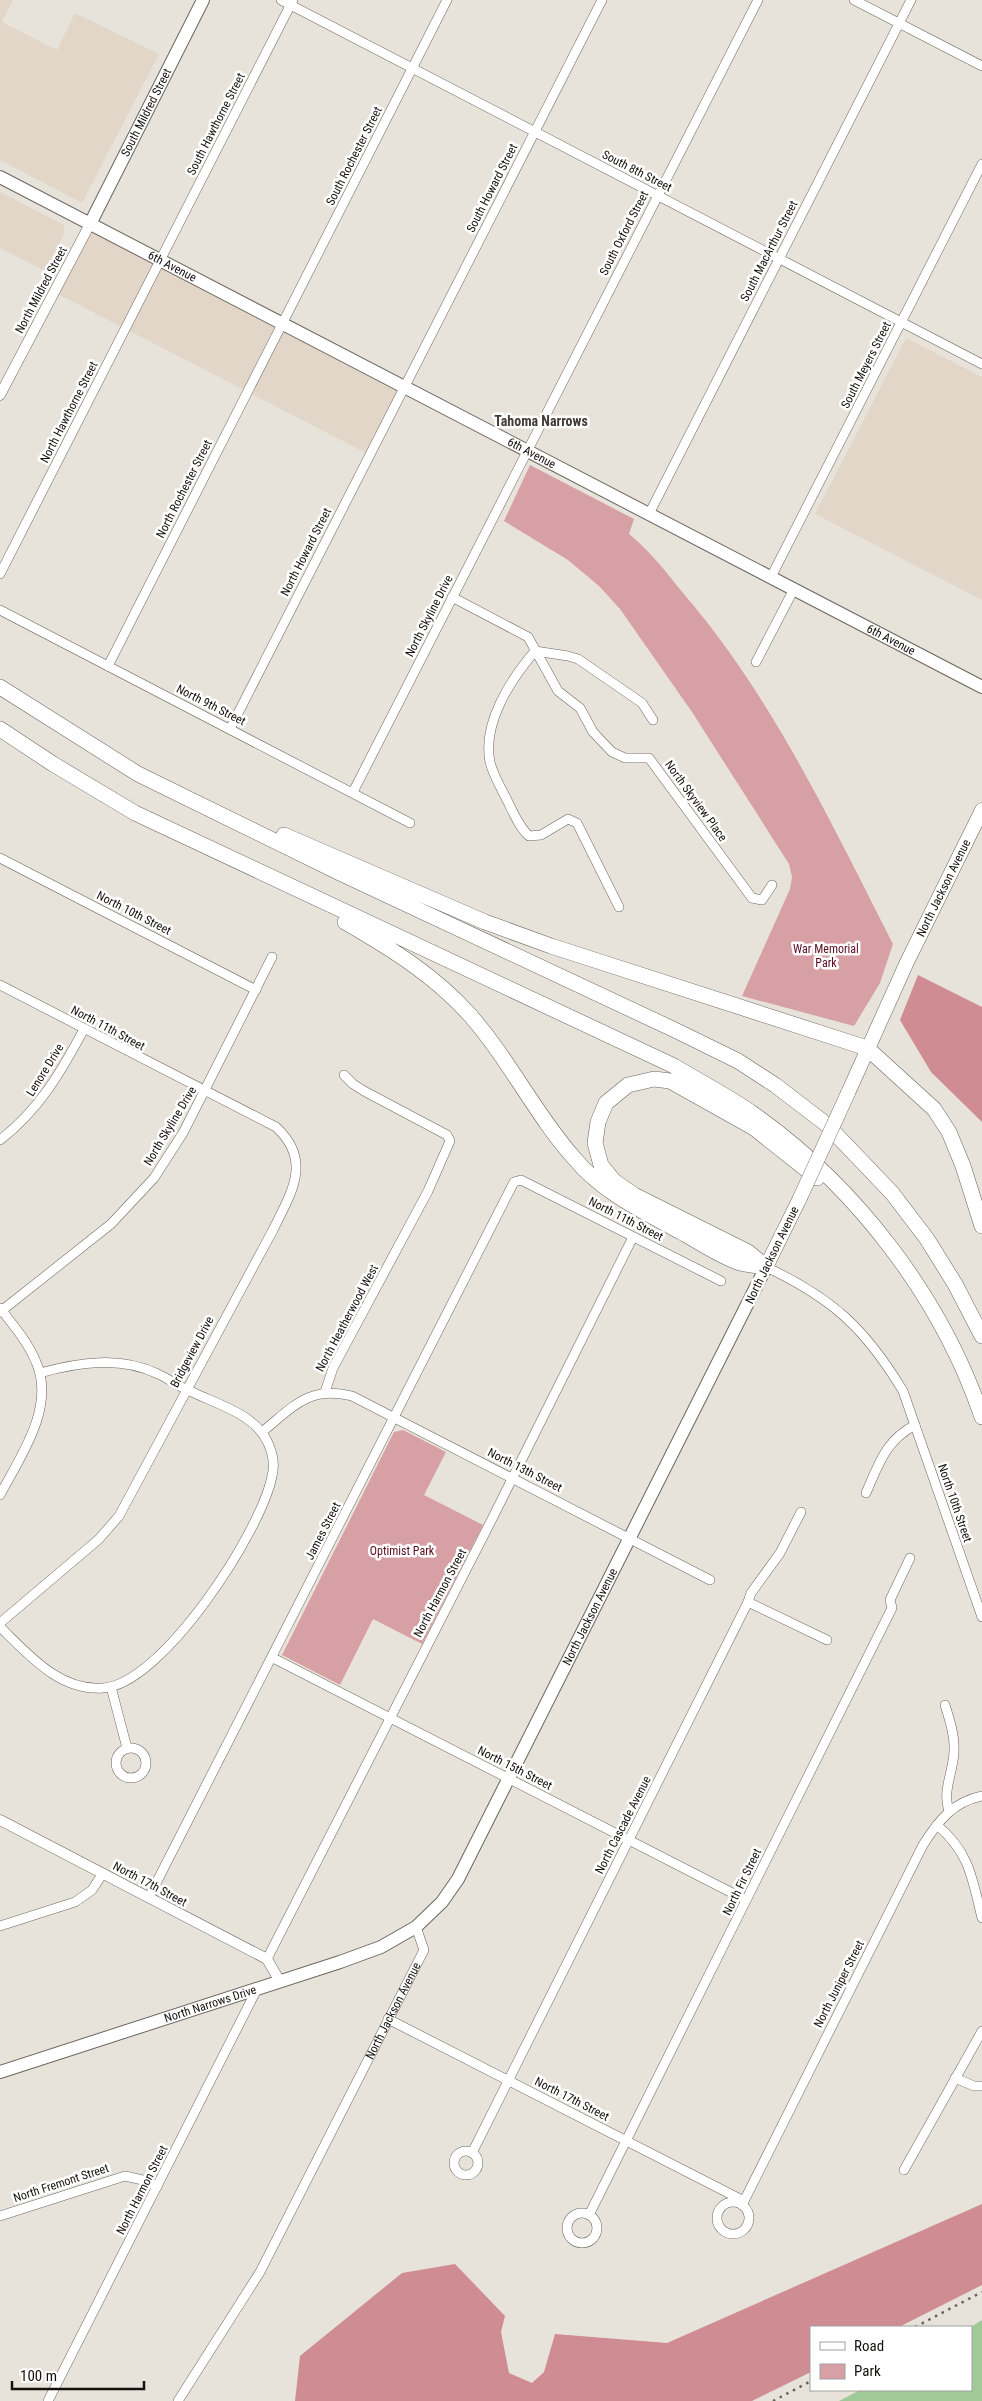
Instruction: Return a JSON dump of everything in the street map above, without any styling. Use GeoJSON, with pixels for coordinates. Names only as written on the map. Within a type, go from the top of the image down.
{"type":"FeatureCollection","features":[{"type":"Feature","properties":{"kind":"highway"},"geometry":{"type":"LineString","coordinates":[[0,687],[99,751],[183,798],[677,1031],[738,1061],[775,1085],[826,1124],[892,1193],[928,1239],[955,1284],[982,1336]]}},
{"type":"Feature","properties":{"kind":"highway"},"geometry":{"type":"LineString","coordinates":[[35,709],[179,788],[436,902],[552,946],[867,1048],[934,1109],[949,1132],[963,1166],[982,1226]]}},
{"type":"Feature","properties":{"kind":"highway"},"geometry":{"type":"LineString","coordinates":[[0,729],[53,764],[135,813],[674,1066],[760,1118],[806,1155],[868,1218],[913,1276],[969,1378],[982,1417]]}},
{"type":"Feature","properties":{"kind":"highway"},"geometry":{"type":"LineString","coordinates":[[268,876],[391,949],[442,988],[493,1042],[574,1158],[612,1193],[739,1263],[766,1267]]}},
{"type":"Feature","properties":{"kind":"highway"},"geometry":{"type":"LineString","coordinates":[[766,1267],[748,1252],[634,1195],[614,1181],[601,1165],[595,1143],[598,1122],[606,1103],[628,1085],[654,1079],[670,1081],[754,1128],[868,1218]]}},
{"type":"Feature","properties":{"kind":"main road","name":"South Mildred Street"},"geometry":{"type":"LineString","coordinates":[[90,224],[203,0]]}},
{"type":"Feature","properties":{"kind":"main road","name":"6th Avenue"},"geometry":{"type":"LineString","coordinates":[[0,177],[982,687]]}},
{"type":"Feature","properties":{"kind":"main road","name":"North Jackson Avenue"},"geometry":{"type":"LineString","coordinates":[[416,1927],[442,1902],[458,1879],[510,1779],[794,1210],[911,954],[982,810]]}},
{"type":"Feature","properties":{"kind":"main road","name":"North Narrows Drive"},"geometry":{"type":"LineString","coordinates":[[0,2072],[257,1989],[279,1980],[340,1962],[382,1947],[416,1927]]}},
{"type":"Feature","properties":{"kind":"street","name":"South 8th Street"},"geometry":{"type":"LineString","coordinates":[[281,0],[292,2],[412,68],[982,364]]}},
{"type":"Feature","properties":{"kind":"street","name":"South Rochester Street"},"geometry":{"type":"LineString","coordinates":[[282,324],[447,0]]}},
{"type":"Feature","properties":{"kind":"street","name":"South Howard Street"},"geometry":{"type":"LineString","coordinates":[[405,387],[602,0]]}},
{"type":"Feature","properties":{"kind":"street","name":"South Oxford Street"},"geometry":{"type":"LineString","coordinates":[[527,451],[758,0]]}},
{"type":"Feature","properties":{"kind":"street"},"geometry":{"type":"LineString","coordinates":[[854,0],[982,66]]}},
{"type":"Feature","properties":{"kind":"street","name":"South MacArthur Street"},"geometry":{"type":"LineString","coordinates":[[649,514],[911,0]]}},
{"type":"Feature","properties":{"kind":"street","name":"South Hawthorne Street"},"geometry":{"type":"LineString","coordinates":[[160,260],[292,2]]}},
{"type":"Feature","properties":{"kind":"street","name":"South Meyers Street"},"geometry":{"type":"LineString","coordinates":[[771,578],[982,164]]}},
{"type":"Feature","properties":{"kind":"street","name":"North Mildred Street"},"geometry":{"type":"LineString","coordinates":[[0,395],[90,224]]}},
{"type":"Feature","properties":{"kind":"street","name":"North Hawthorne Street"},"geometry":{"type":"LineString","coordinates":[[0,574],[160,260]]}},
{"type":"Feature","properties":{"kind":"street","name":"North Rochester Street"},"geometry":{"type":"LineString","coordinates":[[108,666],[282,324]]}},
{"type":"Feature","properties":{"kind":"street","name":"North Howard Street"},"geometry":{"type":"LineString","coordinates":[[230,729],[405,387]]}},
{"type":"Feature","properties":{"kind":"street","name":"North Skyline Drive"},"geometry":{"type":"LineString","coordinates":[[353,792],[527,451]]}},
{"type":"Feature","properties":{"kind":"street"},"geometry":{"type":"LineString","coordinates":[[756,662],[794,589]]}},
{"type":"Feature","properties":{"kind":"street","name":"North Skyview Place"},"geometry":{"type":"LineString","coordinates":[[452,597],[528,637],[558,692],[580,708],[593,732],[604,746],[622,757],[644,756],[650,760],[752,898],[762,900],[772,885]]}},
{"type":"Feature","properties":{"kind":"street","name":"North 9th Street"},"geometry":{"type":"LineString","coordinates":[[0,610],[410,823]]}},
{"type":"Feature","properties":{"kind":"street"},"geometry":{"type":"LineString","coordinates":[[619,907],[575,821],[570,819],[562,821],[541,835],[529,836],[522,827],[493,772],[488,749],[494,720],[521,667],[535,651],[578,659],[642,703],[653,720]]}},
{"type":"Feature","properties":{"kind":"street","name":"North 10th Street"},"geometry":{"type":"LineString","coordinates":[[0,858],[256,990]]}},
{"type":"Feature","properties":{"kind":"street","name":"North Skyline Drive"},"geometry":{"type":"LineString","coordinates":[[1,1310],[77,1253],[131,1204],[154,1178],[173,1150],[205,1092],[272,957]]}},
{"type":"Feature","properties":{"kind":"street","name":"North 11th Street"},"geometry":{"type":"LineString","coordinates":[[0,985],[205,1092]]}},
{"type":"Feature","properties":{"kind":"street","name":"Lenore Drive"},"geometry":{"type":"LineString","coordinates":[[0,1140],[25,1118],[46,1094],[84,1029]]}},
{"type":"Feature","properties":{"kind":"street","name":"North Heatherwood West"},"geometry":{"type":"LineString","coordinates":[[262,1432],[306,1397],[325,1392],[330,1376],[424,1199],[450,1141],[447,1134],[364,1091],[352,1084],[344,1075]]}},
{"type":"Feature","properties":{"kind":"street","name":"Bridgeview Drive"},"geometry":{"type":"LineString","coordinates":[[0,1623],[99,1539],[114,1522],[138,1485],[292,1189],[297,1167],[296,1158],[290,1143],[276,1128],[205,1092]]}},
{"type":"Feature","properties":{"kind":"street","name":"North 11th Street"},"geometry":{"type":"LineString","coordinates":[[521,1180],[721,1281]]}},
{"type":"Feature","properties":{"kind":"street","name":"James Street"},"geometry":{"type":"LineString","coordinates":[[149,1898],[273,1658],[511,1187],[515,1181],[521,1180]]}},
{"type":"Feature","properties":{"kind":"street","name":"North Harmon Street"},"geometry":{"type":"LineString","coordinates":[[267,1959],[633,1237]]}},
{"type":"Feature","properties":{"kind":"street","name":"North 10th Street"},"geometry":{"type":"LineString","coordinates":[[766,1267],[801,1284],[836,1308],[855,1325],[885,1362],[898,1384],[915,1425],[982,1618]]}},
{"type":"Feature","properties":{"kind":"street"},"geometry":{"type":"LineString","coordinates":[[0,1495],[37,1420],[41,1403],[40,1373],[29,1348],[1,1310]]}},
{"type":"Feature","properties":{"kind":"street"},"geometry":{"type":"LineString","coordinates":[[0,1627],[31,1658],[62,1680],[90,1688],[111,1688],[123,1683],[143,1668],[179,1634],[207,1600],[229,1568],[261,1507],[272,1476],[271,1451],[262,1432],[244,1416],[186,1390],[159,1374],[124,1364],[86,1363],[40,1373]]}},
{"type":"Feature","properties":{"kind":"street","name":"North 13th Street"},"geometry":{"type":"LineString","coordinates":[[325,1392],[352,1396],[710,1580]]}},
{"type":"Feature","properties":{"kind":"street"},"geometry":{"type":"LineString","coordinates":[[866,1493],[888,1446],[900,1433],[915,1425]]}},
{"type":"Feature","properties":{"kind":"street","name":"North Cascade Avenue"},"geometry":{"type":"LineString","coordinates":[[472,2152],[630,1840],[748,1602],[750,1593],[780,1553],[801,1512]]}},
{"type":"Feature","properties":{"kind":"street","name":"North Fir Street"},"geometry":{"type":"LineString","coordinates":[[589,2215],[892,1608],[890,1600],[910,1558]]}},
{"type":"Feature","properties":{"kind":"street"},"geometry":{"type":"LineString","coordinates":[[748,1602],[827,1640]]}},
{"type":"Feature","properties":{"kind":"street","name":"North 15th Street"},"geometry":{"type":"LineString","coordinates":[[273,1658],[746,1900]]}},
{"type":"Feature","properties":{"kind":"street"},"geometry":{"type":"LineString","coordinates":[[111,1688],[127,1748]]}},
{"type":"Feature","properties":{"kind":"street"},"geometry":{"type":"LineString","coordinates":[[945,1705],[954,1741],[954,1753],[946,1791],[949,1811]]}},
{"type":"Feature","properties":{"kind":"street","name":"North Juniper Street"},"geometry":{"type":"LineString","coordinates":[[743,2203],[918,1855],[936,1825],[949,1811],[966,1801],[982,1796]]}},
{"type":"Feature","properties":{"kind":"street","name":"North 17th Street"},"geometry":{"type":"LineString","coordinates":[[0,1820],[267,1959]]}},
{"type":"Feature","properties":{"kind":"street"},"geometry":{"type":"LineString","coordinates":[[936,1825],[950,1837],[963,1853],[982,1918]]}},
{"type":"Feature","properties":{"kind":"street"},"geometry":{"type":"LineString","coordinates":[[0,1926],[75,1902],[92,1890],[103,1874]]}},
{"type":"Feature","properties":{"kind":"street","name":"North Jackson Avenue"},"geometry":{"type":"LineString","coordinates":[[178,2401],[260,2272],[424,1950],[416,1927]]}},
{"type":"Feature","properties":{"kind":"street"},"geometry":{"type":"LineString","coordinates":[[267,1959],[279,1980]]}},
{"type":"Feature","properties":{"kind":"street","name":"North Harmon Street"},"geometry":{"type":"LineString","coordinates":[[48,2401],[257,1989]]}},
{"type":"Feature","properties":{"kind":"street","name":"North 17th Street"},"geometry":{"type":"LineString","coordinates":[[388,2019],[627,2141],[743,2203]]}},
{"type":"Feature","properties":{"kind":"street"},"geometry":{"type":"LineString","coordinates":[[904,2170],[982,2031]]}},
{"type":"Feature","properties":{"kind":"street"},"geometry":{"type":"LineString","coordinates":[[955,2078],[974,2086],[982,2086]]}},
{"type":"Feature","properties":{"kind":"street","name":"North Fremont Street"},"geometry":{"type":"LineString","coordinates":[[0,2216],[125,2176],[148,2181],[157,2187]]}},
{"type":"Feature","properties":{"kind":"shaded area"},"geometry":{"type":"Polygon","coordinates":[[[0,0],[13,0],[2,22],[57,50],[75,13],[159,54],[82,203],[0,160],[0,0]]]}},
{"type":"Feature","properties":{"kind":"shaded area"},"geometry":{"type":"Polygon","coordinates":[[[0,192],[64,225],[64,234],[45,271],[0,248],[0,192]]]}},
{"type":"Feature","properties":{"kind":"shaded area"},"geometry":{"type":"Polygon","coordinates":[[[90,224],[405,387],[370,455],[54,292],[90,224]]]}},
{"type":"Feature","properties":{"kind":"shaded area"},"geometry":{"type":"Polygon","coordinates":[[[906,338],[982,377],[982,600],[815,514],[906,338]]]}},
{"type":"Feature","properties":{"kind":"shaded area"},"geometry":{"type":"Polygon","coordinates":[[[918,975],[982,1007],[982,1122],[931,1072],[900,1020],[918,975]]]}},
{"type":"Feature","properties":{"kind":"shaded area"},"geometry":{"type":"Polygon","coordinates":[[[982,2204],[982,2285],[901,2326],[810,2326],[810,2372],[752,2401],[295,2401],[300,2356],[402,2273],[455,2264],[505,2316],[501,2332],[509,2373],[532,2383],[544,2372],[555,2334],[667,2343],[982,2204]]]}},
{"type":"Feature","properties":{"kind":"shaded area"},"geometry":{"type":"Polygon","coordinates":[[[982,2320],[982,2401],[839,2401],[858,2391],[972,2391],[972,2326],[982,2320]]]}},
{"type":"Feature","properties":{"kind":"green space","name":"War Memorial Park"},"geometry":{"type":"Polygon","coordinates":[[[530,465],[634,519],[629,534],[644,547],[715,633],[745,674],[798,762],[893,944],[880,983],[854,1026],[742,996],[790,889],[792,877],[789,864],[692,712],[620,609],[599,586],[568,560],[504,521],[530,465]]]}},
{"type":"Feature","properties":{"kind":"green space","name":"Optimist Park"},"geometry":{"type":"Polygon","coordinates":[[[403,1430],[446,1452],[424,1495],[483,1525],[422,1644],[373,1619],[340,1685],[282,1655],[394,1432],[403,1430]]]}},
{"type":"Feature","properties":{"kind":"railway"},"geometry":{"type":"LineString","coordinates":[[917,2326],[982,2292]]}},
{"type":"Feature","properties":{"kind":"railway"},"geometry":{"type":"LineString","coordinates":[[773,2401],[810,2382]]}},
{"type":"Feature","properties":{"kind":"district","name":"Tahoma Narrows"},"geometry":{"type":"Point","coordinates":[541,421]}}]}
